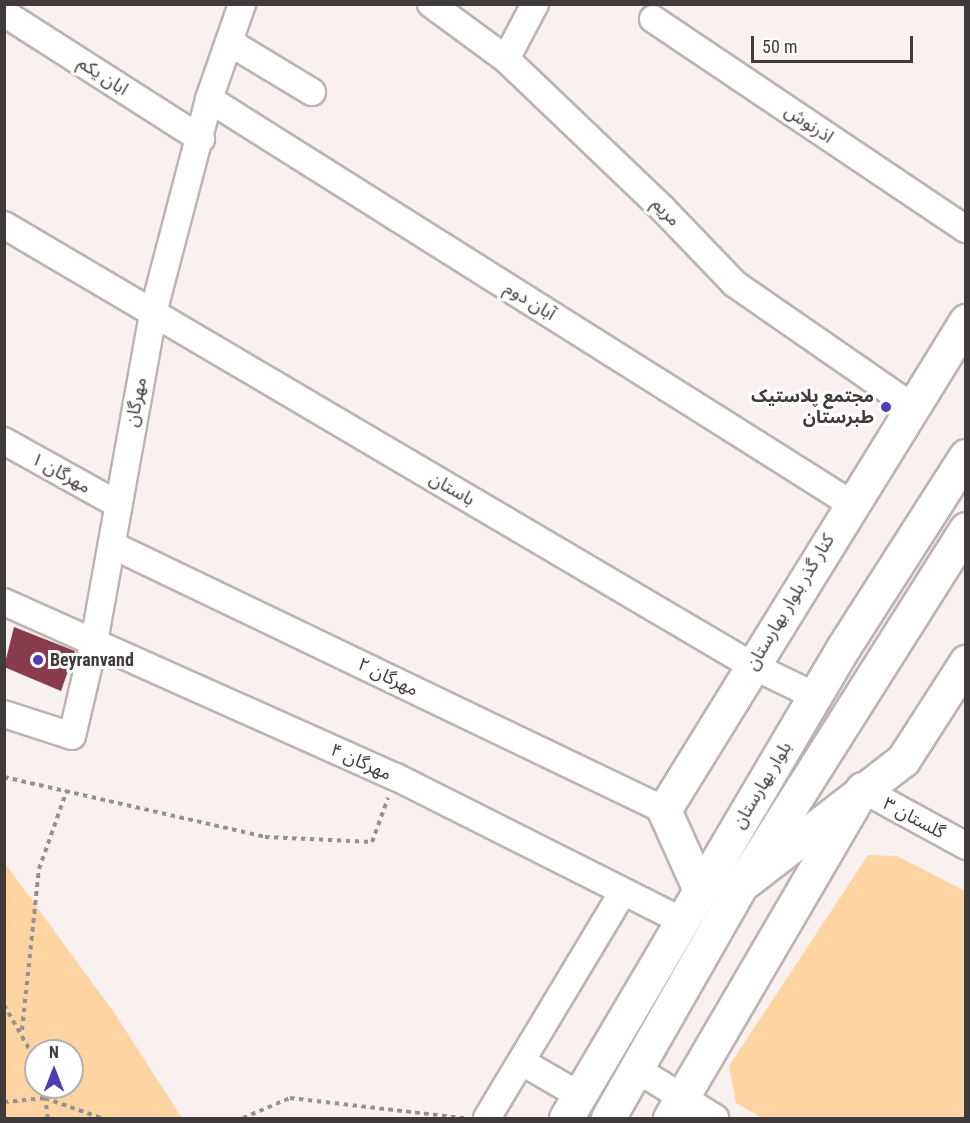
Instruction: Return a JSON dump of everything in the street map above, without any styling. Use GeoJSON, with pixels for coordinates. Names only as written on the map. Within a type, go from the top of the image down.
{"type":"FeatureCollection","features":[{"type":"Feature","properties":{"kind":"main road","name":"کنار گذر بلوار بهارستان"},"geometry":{"type":"LineString","coordinates":[[664,810],[850,503],[966,321]]}},
{"type":"Feature","properties":{"kind":"main road","name":"بلوار بهارستان"},"geometry":{"type":"LineString","coordinates":[[572,1107],[815,696],[966,456]]}},
{"type":"Feature","properties":{"kind":"main road","name":"بلوار بهارستان"},"geometry":{"type":"LineString","coordinates":[[608,1119],[638,1070],[741,885],[966,529]]}},
{"type":"Feature","properties":{"kind":"main road"},"geometry":{"type":"LineString","coordinates":[[741,885],[862,789],[903,760],[966,662]]}},
{"type":"Feature","properties":{"kind":"main road"},"geometry":{"type":"LineString","coordinates":[[675,1107],[862,789]]}},
{"type":"Feature","properties":{"kind":"main road"},"geometry":{"type":"LineString","coordinates":[[664,810],[700,890]]}},
{"type":"Feature","properties":{"kind":"street","name":"مهرگان"},"geometry":{"type":"LineString","coordinates":[[4,714],[72,736],[94,642],[153,313],[201,139],[209,99],[242,4]]}},
{"type":"Feature","properties":{"kind":"street","name":"مریم"},"geometry":{"type":"LineString","coordinates":[[431,4],[506,59],[662,208],[735,284],[911,406]]}},
{"type":"Feature","properties":{"kind":"street"},"geometry":{"type":"LineString","coordinates":[[506,59],[535,4]]}},
{"type":"Feature","properties":{"kind":"street","name":"ابان یکم"},"geometry":{"type":"LineString","coordinates":[[4,13],[201,139]]}},
{"type":"Feature","properties":{"kind":"street","name":"اذرنوش"},"geometry":{"type":"LineString","coordinates":[[653,19],[966,229]]}},
{"type":"Feature","properties":{"kind":"street"},"geometry":{"type":"LineString","coordinates":[[229,42],[312,92]]}},
{"type":"Feature","properties":{"kind":"street","name":"آبان دوم"},"geometry":{"type":"LineString","coordinates":[[209,99],[850,503]]}},
{"type":"Feature","properties":{"kind":"street","name":"باستان"},"geometry":{"type":"LineString","coordinates":[[4,225],[751,665],[815,696]]}},
{"type":"Feature","properties":{"kind":"street","name":"مهرگان ۱"},"geometry":{"type":"LineString","coordinates":[[4,441],[117,504]]}},
{"type":"Feature","properties":{"kind":"street","name":"مهرگان ۲"},"geometry":{"type":"LineString","coordinates":[[112,545],[664,810]]}},
{"type":"Feature","properties":{"kind":"street","name":"مهرگان ۴"},"geometry":{"type":"LineString","coordinates":[[4,602],[396,777],[682,921]]}},
{"type":"Feature","properties":{"kind":"street","name":"گلستان ۳"},"geometry":{"type":"LineString","coordinates":[[862,789],[966,846]]}},
{"type":"Feature","properties":{"kind":"street"},"geometry":{"type":"LineString","coordinates":[[487,1119],[623,892]]}},
{"type":"Feature","properties":{"kind":"street"},"geometry":{"type":"LineString","coordinates":[[522,1062],[572,1107]]}},
{"type":"Feature","properties":{"kind":"street"},"geometry":{"type":"LineString","coordinates":[[638,1070],[675,1107],[715,1119]]}},
{"type":"Feature","properties":{"kind":"path"},"geometry":{"type":"LineString","coordinates":[[4,777],[265,837],[372,842],[396,777]]}},
{"type":"Feature","properties":{"kind":"path"},"geometry":{"type":"LineString","coordinates":[[22,1030],[39,869],[66,790]]}},
{"type":"Feature","properties":{"kind":"path"},"geometry":{"type":"LineString","coordinates":[[4,1005],[26,1039]]}},
{"type":"Feature","properties":{"kind":"path"},"geometry":{"type":"LineString","coordinates":[[243,1119],[290,1098],[469,1119]]}},
{"type":"Feature","properties":{"kind":"path"},"geometry":{"type":"LineString","coordinates":[[4,1102],[35,1099]]}},
{"type":"Feature","properties":{"kind":"path"},"geometry":{"type":"LineString","coordinates":[[45,1099],[48,1119]]}},
{"type":"Feature","properties":{"kind":"path"},"geometry":{"type":"LineString","coordinates":[[48,1099],[101,1119]]}},
{"type":"Feature","properties":{"kind":"shaded area"},"geometry":{"type":"Polygon","coordinates":[[[868,855],[897,856],[965,891],[965,1118],[762,1118],[736,1103],[729,1066],[868,855]]]}},
{"type":"Feature","properties":{"kind":"shaded area"},"geometry":{"type":"Polygon","coordinates":[[[4,862],[115,1014],[182,1118],[5,1118],[4,862]]]}},
{"type":"Feature","properties":{"kind":"building","name":"Beyranvand"},"geometry":{"type":"Polygon","coordinates":[[[14,627],[75,651],[61,691],[4,667],[14,627]]]}},
{"type":"Feature","properties":{"kind":"place","name":"مجتمع پلاستیک طبرستان"},"geometry":{"type":"Point","coordinates":[886,407]}},
{"type":"Feature","properties":{"kind":"place","name":"Beyranvand"},"geometry":{"type":"Point","coordinates":[38,660]}}]}
